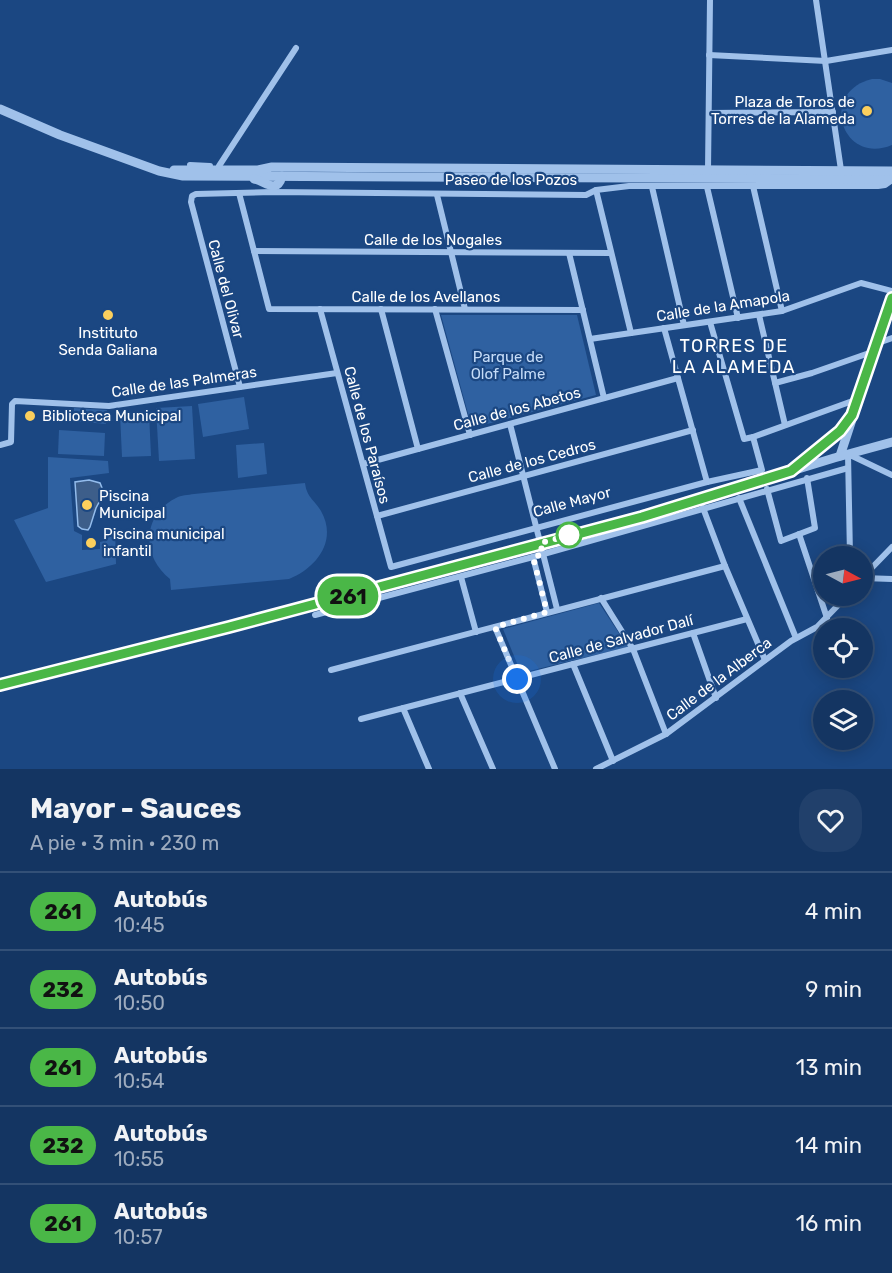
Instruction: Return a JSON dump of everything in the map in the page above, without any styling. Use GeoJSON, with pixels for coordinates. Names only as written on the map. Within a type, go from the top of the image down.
{"type":"FeatureCollection","features":[{"type":"Feature","properties":{"kind":"street"},"geometry":{"type":"LineString","coordinates":[[708,170],[710,0]]}},
{"type":"Feature","properties":{"kind":"street"},"geometry":{"type":"LineString","coordinates":[[816,0],[841,170]]}},
{"type":"Feature","properties":{"kind":"street"},"geometry":{"type":"LineString","coordinates":[[219,166],[296,48]]}},
{"type":"Feature","properties":{"kind":"street"},"geometry":{"type":"LineString","coordinates":[[709,55],[826,61],[892,50]]}},
{"type":"Feature","properties":{"kind":"street"},"geometry":{"type":"LineString","coordinates":[[0,110],[60,135],[151,168]]}},
{"type":"Feature","properties":{"kind":"street"},"geometry":{"type":"LineString","coordinates":[[709,113],[833,112]]}},
{"type":"Feature","properties":{"kind":"street","name":"Paseo de los Pozos"},"geometry":{"type":"LineString","coordinates":[[190,165],[219,166],[267,177],[437,195],[586,195],[596,190],[629,186],[878,186],[885,185],[892,180]]}},
{"type":"Feature","properties":{"kind":"street","name":"Paseo de los Pozos"},"geometry":{"type":"LineString","coordinates":[[151,168],[258,170],[267,177]]}},
{"type":"Feature","properties":{"kind":"street","name":"Paseo de los Pozos"},"geometry":{"type":"LineString","coordinates":[[151,168],[166,174],[225,177],[708,170],[892,171]]}},
{"type":"Feature","properties":{"kind":"street"},"geometry":{"type":"LineString","coordinates":[[278,169],[282,176],[278,184],[267,177],[278,169]]}},
{"type":"Feature","properties":{"kind":"street","name":"Paseo de los Pozos"},"geometry":{"type":"LineString","coordinates":[[282,176],[892,180]]}},
{"type":"Feature","properties":{"kind":"street","name":"Paseo de los Pozos"},"geometry":{"type":"LineString","coordinates":[[192,196],[239,193],[267,177]]}},
{"type":"Feature","properties":{"kind":"street"},"geometry":{"type":"LineString","coordinates":[[753,186],[782,311]]}},
{"type":"Feature","properties":{"kind":"street"},"geometry":{"type":"LineString","coordinates":[[652,187],[684,325]]}},
{"type":"Feature","properties":{"kind":"street"},"geometry":{"type":"LineString","coordinates":[[707,187],[738,318]]}},
{"type":"Feature","properties":{"kind":"street"},"geometry":{"type":"LineString","coordinates":[[596,190],[631,333]]}},
{"type":"Feature","properties":{"kind":"street"},"geometry":{"type":"LineString","coordinates":[[239,193],[254,251]]}},
{"type":"Feature","properties":{"kind":"street"},"geometry":{"type":"LineString","coordinates":[[437,195],[465,309]]}},
{"type":"Feature","properties":{"kind":"street","name":"Calle del Olivar"},"geometry":{"type":"LineString","coordinates":[[192,196],[191,202],[240,387]]}},
{"type":"Feature","properties":{"kind":"street","name":"Calle de los Nogales"},"geometry":{"type":"LineString","coordinates":[[254,251],[611,253]]}},
{"type":"Feature","properties":{"kind":"street","name":"Calle de los Avellanos"},"geometry":{"type":"LineString","coordinates":[[254,251],[269,309],[583,310]]}},
{"type":"Feature","properties":{"kind":"street"},"geometry":{"type":"LineString","coordinates":[[569,253],[604,398]]}},
{"type":"Feature","properties":{"kind":"street","name":"Calle de la Amapola"},"geometry":{"type":"LineString","coordinates":[[590,339],[782,311],[861,283],[892,291]]}},
{"type":"Feature","properties":{"kind":"street"},"geometry":{"type":"LineString","coordinates":[[850,546],[848,454],[850,426],[892,298]]}},
{"type":"Feature","properties":{"kind":"street","name":"Calle de los Paraísos"},"geometry":{"type":"LineString","coordinates":[[320,309],[391,567]]}},
{"type":"Feature","properties":{"kind":"street"},"geometry":{"type":"LineString","coordinates":[[381,309],[418,449]]}},
{"type":"Feature","properties":{"kind":"street"},"geometry":{"type":"LineString","coordinates":[[435,309],[470,435]]}},
{"type":"Feature","properties":{"kind":"street"},"geometry":{"type":"LineString","coordinates":[[759,315],[785,425]]}},
{"type":"Feature","properties":{"kind":"street"},"geometry":{"type":"LineString","coordinates":[[710,321],[744,439],[858,399]]}},
{"type":"Feature","properties":{"kind":"street"},"geometry":{"type":"LineString","coordinates":[[664,328],[707,482]]}},
{"type":"Feature","properties":{"kind":"street"},"geometry":{"type":"LineString","coordinates":[[775,383],[812,373],[876,347],[892,338]]}},
{"type":"Feature","properties":{"kind":"street","name":"Calle de las Palmeras"},"geometry":{"type":"LineString","coordinates":[[0,445],[11,442],[12,404],[15,401],[109,406],[338,373]]}},
{"type":"Feature","properties":{"kind":"street","name":"Calle de los Abetos"},"geometry":{"type":"LineString","coordinates":[[363,464],[678,378]]}},
{"type":"Feature","properties":{"kind":"street"},"geometry":{"type":"LineString","coordinates":[[829,459],[829,453],[840,431],[852,415]]}},
{"type":"Feature","properties":{"kind":"street"},"geometry":{"type":"LineString","coordinates":[[510,424],[557,609]]}},
{"type":"Feature","properties":{"kind":"street"},"geometry":{"type":"LineString","coordinates":[[848,454],[850,426]]}},
{"type":"Feature","properties":{"kind":"street","name":"Calle de los Cedros"},"geometry":{"type":"LineString","coordinates":[[377,516],[693,430]]}},
{"type":"Feature","properties":{"kind":"street"},"geometry":{"type":"LineString","coordinates":[[791,471],[840,431]]}},
{"type":"Feature","properties":{"kind":"street","name":"Calle Mayor"},"geometry":{"type":"LineString","coordinates":[[391,567],[707,482],[762,470],[753,437]]}},
{"type":"Feature","properties":{"kind":"street","name":"Calle Mayor"},"geometry":{"type":"LineString","coordinates":[[0,685],[642,517],[829,459],[892,442]]}},
{"type":"Feature","properties":{"kind":"street"},"geometry":{"type":"LineString","coordinates":[[848,454],[892,475]]}},
{"type":"Feature","properties":{"kind":"street"},"geometry":{"type":"LineString","coordinates":[[315,615],[461,577],[848,468]]}},
{"type":"Feature","properties":{"kind":"street"},"geometry":{"type":"LineString","coordinates":[[767,489],[781,541],[814,528],[807,478]]}},
{"type":"Feature","properties":{"kind":"street"},"geometry":{"type":"LineString","coordinates":[[739,498],[796,638]]}},
{"type":"Feature","properties":{"kind":"street"},"geometry":{"type":"LineString","coordinates":[[703,508],[765,660]]}},
{"type":"Feature","properties":{"kind":"street"},"geometry":{"type":"LineString","coordinates":[[799,534],[827,618]]}},
{"type":"Feature","properties":{"kind":"street"},"geometry":{"type":"LineString","coordinates":[[873,567],[892,547]]}},
{"type":"Feature","properties":{"kind":"street"},"geometry":{"type":"LineString","coordinates":[[533,557],[547,612]]}},
{"type":"Feature","properties":{"kind":"street"},"geometry":{"type":"LineString","coordinates":[[331,670],[725,566]]}},
{"type":"Feature","properties":{"kind":"street"},"geometry":{"type":"LineString","coordinates":[[461,577],[476,632]]}},
{"type":"Feature","properties":{"kind":"street"},"geometry":{"type":"LineString","coordinates":[[873,578],[892,579]]}},
{"type":"Feature","properties":{"kind":"street"},"geometry":{"type":"LineString","coordinates":[[601,598],[633,649],[666,734]]}},
{"type":"Feature","properties":{"kind":"street","name":"Calle de la Alberca"},"geometry":{"type":"LineString","coordinates":[[827,618],[838,606]]}},
{"type":"Feature","properties":{"kind":"street","name":"Calle de Salvador Dalí"},"geometry":{"type":"LineString","coordinates":[[361,719],[747,619]]}},
{"type":"Feature","properties":{"kind":"street"},"geometry":{"type":"LineString","coordinates":[[495,627],[555,769]]}},
{"type":"Feature","properties":{"kind":"street","name":"Calle de la Alberca"},"geometry":{"type":"LineString","coordinates":[[596,769],[666,734],[765,660],[813,629]]}},
{"type":"Feature","properties":{"kind":"street"},"geometry":{"type":"LineString","coordinates":[[693,633],[716,698]]}},
{"type":"Feature","properties":{"kind":"street"},"geometry":{"type":"LineString","coordinates":[[573,664],[613,761]]}},
{"type":"Feature","properties":{"kind":"street"},"geometry":{"type":"LineString","coordinates":[[460,693],[493,769]]}},
{"type":"Feature","properties":{"kind":"street"},"geometry":{"type":"LineString","coordinates":[[403,708],[429,769]]}},
{"type":"Feature","properties":{"kind":"green space","name":"Plaza de Toros de Torres de la Alameda"},"geometry":{"type":"Polygon","coordinates":[[[872,79],[892,83],[892,145],[875,149],[860,145],[849,137],[843,125],[841,111],[845,98],[855,86],[872,79]]]}},
{"type":"Feature","properties":{"kind":"green space","name":"Parque de Olof Palme"},"geometry":{"type":"Polygon","coordinates":[[[441,315],[577,315],[596,395],[472,428],[441,315]]]}},
{"type":"Feature","properties":{"kind":"green space"},"geometry":{"type":"Polygon","coordinates":[[[244,397],[249,429],[203,437],[198,404],[244,397]]]}},
{"type":"Feature","properties":{"kind":"green space"},"geometry":{"type":"Polygon","coordinates":[[[192,406],[195,459],[159,461],[156,408],[192,406]]]}},
{"type":"Feature","properties":{"kind":"green space"},"geometry":{"type":"Polygon","coordinates":[[[74,408],[107,410],[106,424],[73,421],[74,408]]]}},
{"type":"Feature","properties":{"kind":"green space"},"geometry":{"type":"Polygon","coordinates":[[[149,413],[151,456],[122,457],[120,414],[149,413]]]}},
{"type":"Feature","properties":{"kind":"green space"},"geometry":{"type":"Polygon","coordinates":[[[59,430],[105,433],[104,456],[58,454],[59,430]]]}},
{"type":"Feature","properties":{"kind":"green space"},"geometry":{"type":"Polygon","coordinates":[[[264,443],[267,474],[238,478],[236,445],[264,443]]]}},
{"type":"Feature","properties":{"kind":"green space"},"geometry":{"type":"Polygon","coordinates":[[[48,457],[108,461],[109,473],[70,478],[74,531],[82,535],[82,550],[100,549],[100,542],[104,541],[104,529],[115,528],[116,564],[46,582],[14,520],[48,508],[48,457]]]}},
{"type":"Feature","properties":{"kind":"green space"},"geometry":{"type":"Polygon","coordinates":[[[305,483],[309,495],[326,522],[327,533],[322,552],[308,568],[289,579],[171,590],[170,579],[154,559],[149,536],[157,515],[165,505],[185,495],[305,483]]]}},
{"type":"Feature","properties":{"kind":"green space"},"geometry":{"type":"Polygon","coordinates":[[[599,603],[628,647],[521,673],[503,629],[599,603]]]}},
{"type":"Feature","properties":{"kind":"shaded area","name":"Piscina Municipal"},"geometry":{"type":"Polygon","coordinates":[[[89,480],[100,483],[104,493],[88,530],[78,526],[75,482],[89,480]]]}},
{"type":"Feature","properties":{"kind":"bus line","name":"261"},"geometry":{"type":"LineString","coordinates":[[0,685],[229,627],[642,517],[791,471],[840,431],[852,415],[892,298]]}},
{"type":"Feature","properties":{"kind":"place","name":"Plaza de Toros de Torres de la Alameda"},"geometry":{"type":"Point","coordinates":[867,111]}},
{"type":"Feature","properties":{"kind":"place","name":"Instituto Senda Galiana"},"geometry":{"type":"Point","coordinates":[108,315]}},
{"type":"Feature","properties":{"kind":"place","name":"Biblioteca Municipal"},"geometry":{"type":"Point","coordinates":[30,416]}},
{"type":"Feature","properties":{"kind":"place","name":"Piscina Municipal"},"geometry":{"type":"Point","coordinates":[87,505]}},
{"type":"Feature","properties":{"kind":"place","name":"Piscina municipal infantil"},"geometry":{"type":"Point","coordinates":[91,543]}},
{"type":"Feature","properties":{"kind":"district","name":"TORRES DE LA ALAMEDA"},"geometry":{"type":"Point","coordinates":[734,356]}},
{"type":"Feature","properties":{"kind":"route"},"geometry":{"type":"LineString","coordinates":[[517,679],[495,627],[547,612],[533,557],[543,554],[540,543],[576,534],[569,535]]}}]}
